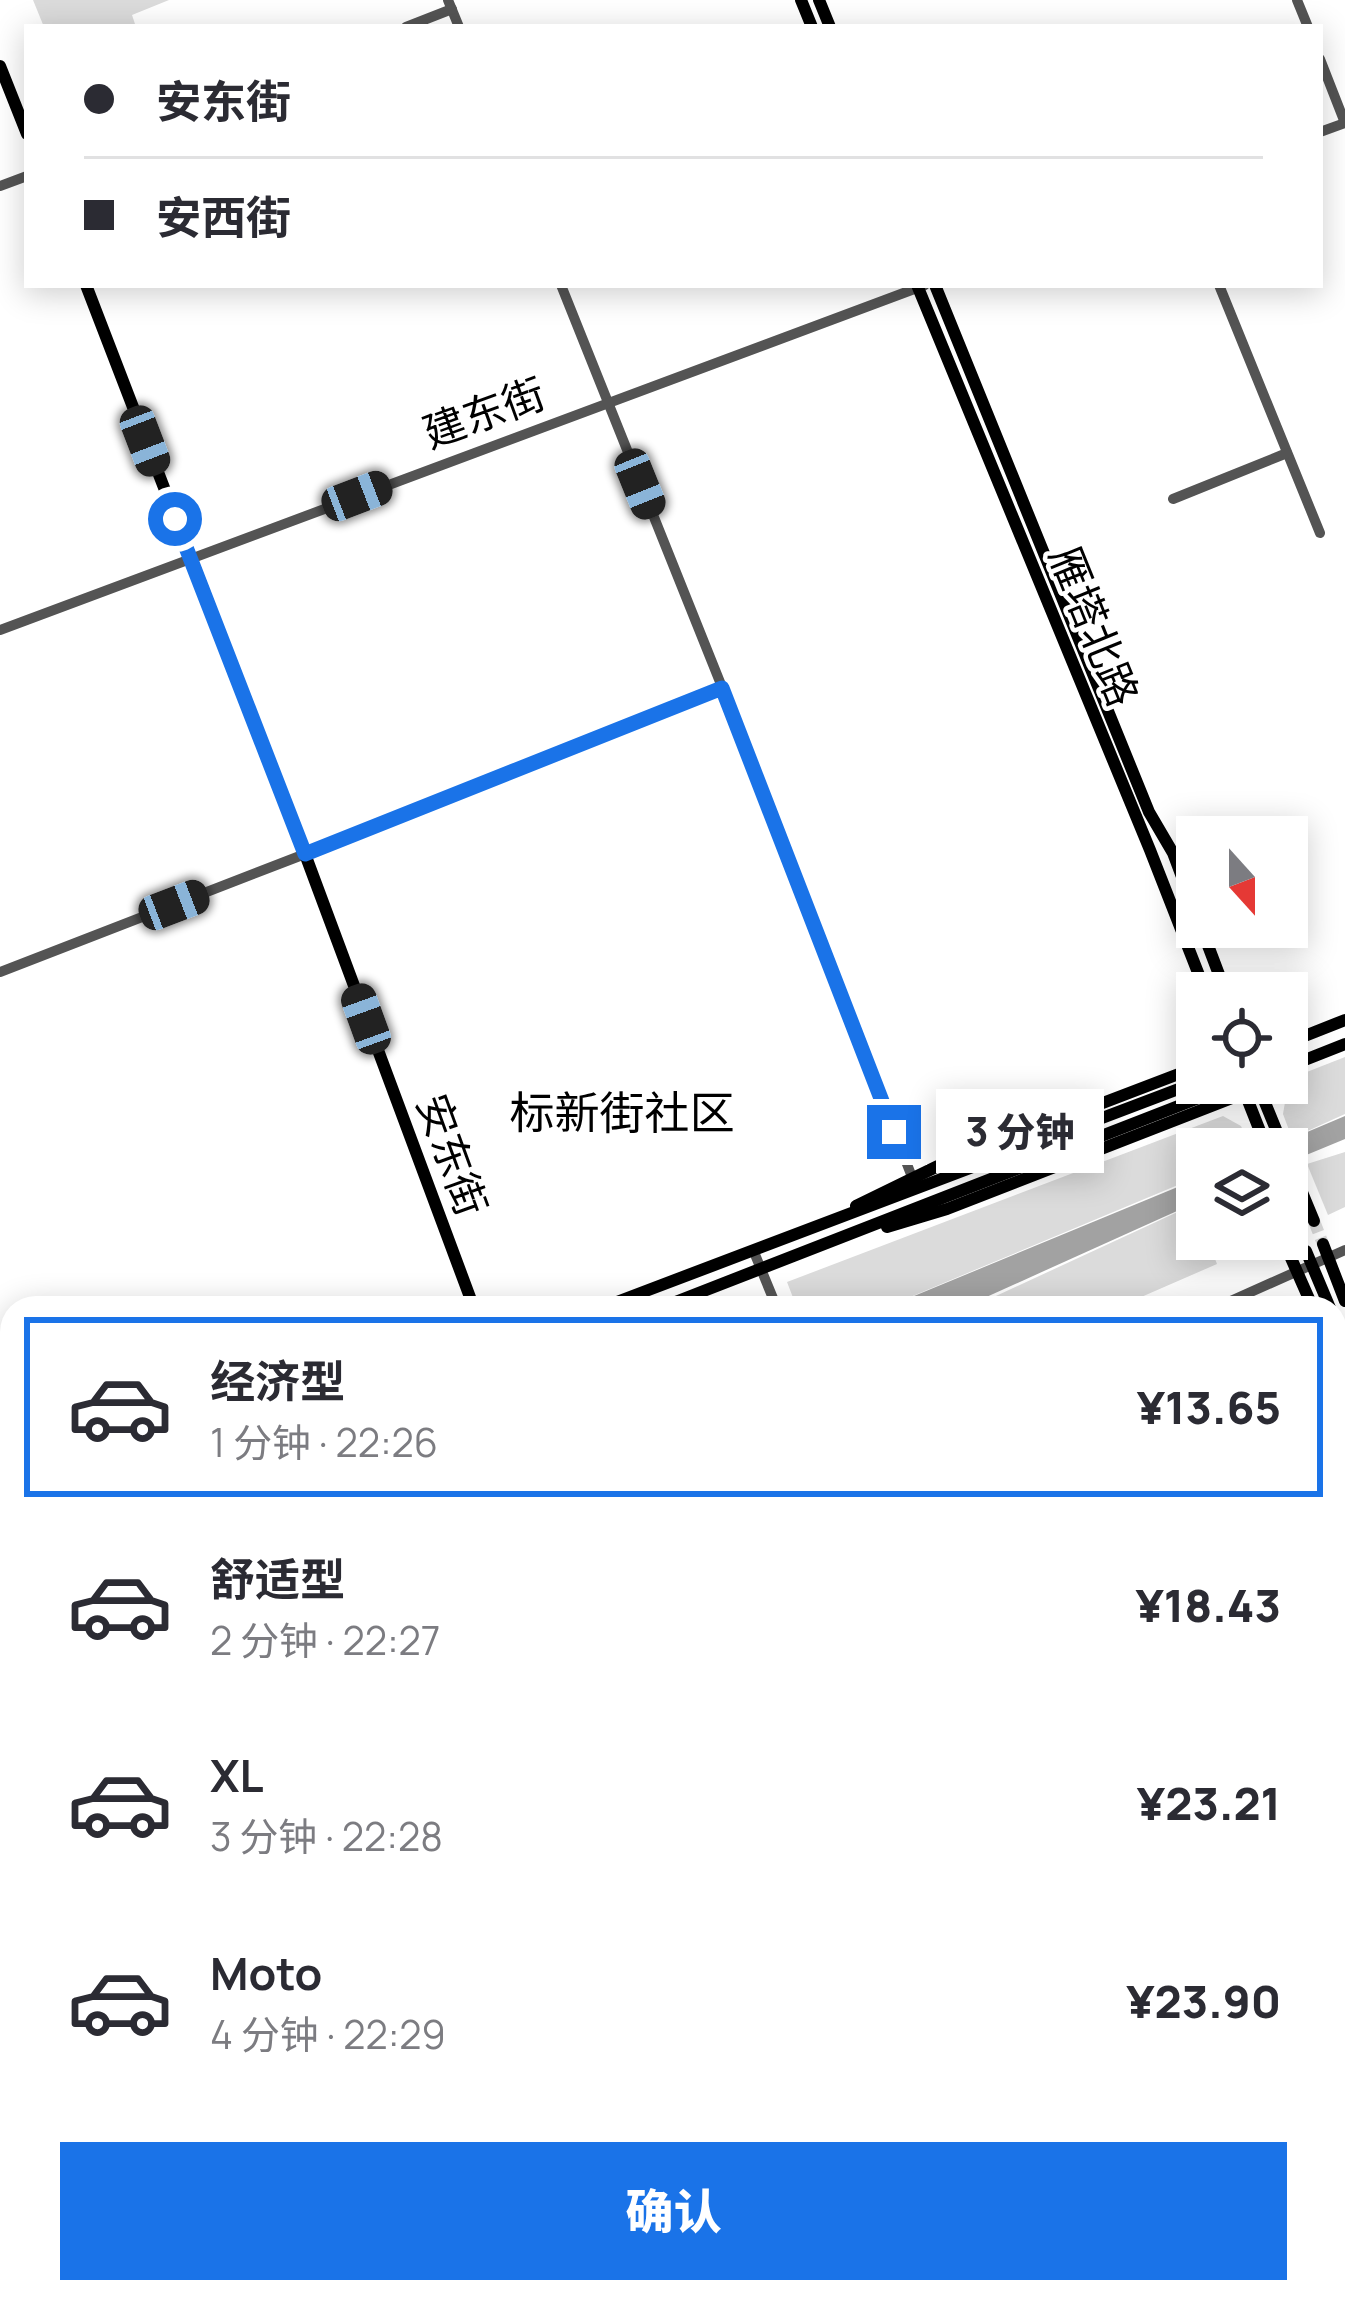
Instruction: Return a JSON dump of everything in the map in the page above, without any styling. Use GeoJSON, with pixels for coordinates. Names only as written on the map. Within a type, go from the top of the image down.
{"type":"FeatureCollection","features":[{"type":"Feature","properties":{"kind":"main road"},"geometry":{"type":"LineString","coordinates":[[0,66],[24,126]]}},
{"type":"Feature","properties":{"kind":"main road","name":"安东街"},"geometry":{"type":"LineString","coordinates":[[87,288],[470,1296]]}},
{"type":"Feature","properties":{"kind":"main road","name":"雁塔北路"},"geometry":{"type":"LineString","coordinates":[[921,288],[1198,972]]}},
{"type":"Feature","properties":{"kind":"main road","name":"雁塔北路"},"geometry":{"type":"LineString","coordinates":[[936,288],[1149,812],[1176,861]]}},
{"type":"Feature","properties":{"kind":"main road"},"geometry":{"type":"LineString","coordinates":[[1308,1035],[1345,1020]]}},
{"type":"Feature","properties":{"kind":"main road"},"geometry":{"type":"LineString","coordinates":[[1308,1058],[1345,1044]]}},
{"type":"Feature","properties":{"kind":"main road"},"geometry":{"type":"LineString","coordinates":[[801,1234],[911,1177],[1176,1075]]}},
{"type":"Feature","properties":{"kind":"main road"},"geometry":{"type":"LineString","coordinates":[[634,1296],[1176,1098]]}},
{"type":"Feature","properties":{"kind":"main road"},"geometry":{"type":"LineString","coordinates":[[692,1296],[1176,1099]]}},
{"type":"Feature","properties":{"kind":"main road"},"geometry":{"type":"LineString","coordinates":[[811,1249],[947,1209],[1205,1104]]}},
{"type":"Feature","properties":{"kind":"main road"},"geometry":{"type":"LineString","coordinates":[[1257,1104],[1271,1128]]}},
{"type":"Feature","properties":{"kind":"main road"},"geometry":{"type":"LineString","coordinates":[[1260,1111],[1263,1128]]}},
{"type":"Feature","properties":{"kind":"main road"},"geometry":{"type":"LineString","coordinates":[[1308,1206],[1314,1221]]}},
{"type":"Feature","properties":{"kind":"main road"},"geometry":{"type":"LineString","coordinates":[[1326,1251],[1343,1296]]}},
{"type":"Feature","properties":{"kind":"main road"},"geometry":{"type":"LineString","coordinates":[[1308,1256],[1325,1296]]}},
{"type":"Feature","properties":{"kind":"main road"},"geometry":{"type":"LineString","coordinates":[[1292,1260],[1308,1296]]}},
{"type":"Feature","properties":{"kind":"street"},"geometry":{"type":"LineString","coordinates":[[412,24],[450,4]]}},
{"type":"Feature","properties":{"kind":"street"},"geometry":{"type":"LineString","coordinates":[[1323,67],[1345,123]]}},
{"type":"Feature","properties":{"kind":"street"},"geometry":{"type":"LineString","coordinates":[[562,288],[911,1177]]}},
{"type":"Feature","properties":{"kind":"street","name":"建东街"},"geometry":{"type":"LineString","coordinates":[[0,629],[915,288]]}},
{"type":"Feature","properties":{"kind":"street"},"geometry":{"type":"LineString","coordinates":[[1220,288],[1321,532]]}},
{"type":"Feature","properties":{"kind":"street"},"geometry":{"type":"LineString","coordinates":[[1173,499],[1287,453]]}},
{"type":"Feature","properties":{"kind":"street"},"geometry":{"type":"LineString","coordinates":[[0,972],[722,688]]}},
{"type":"Feature","properties":{"kind":"street"},"geometry":{"type":"LineString","coordinates":[[1242,1296],[1312,1265],[1326,1251],[1345,1250]]}},
{"type":"Feature","properties":{"kind":"street"},"geometry":{"type":"LineString","coordinates":[[754,1252],[772,1296]]}},
{"type":"Feature","properties":{"kind":"shaded area"},"geometry":{"type":"Polygon","coordinates":[[[33,0],[169,0],[132,15],[135,24],[43,24],[33,0]]]}},
{"type":"Feature","properties":{"kind":"shaded area"},"geometry":{"type":"Polygon","coordinates":[[[1345,1057],[1345,1114],[1308,1131],[1288,1128],[1285,1104],[1308,1104],[1308,1072],[1345,1057]]]}},
{"type":"Feature","properties":{"kind":"shaded area"},"geometry":{"type":"Polygon","coordinates":[[[1223,1116],[1242,1128],[1191,1128],[1223,1116]]]}},
{"type":"Feature","properties":{"kind":"shaded area"},"geometry":{"type":"Polygon","coordinates":[[[1345,1116],[1345,1139],[1308,1154],[1308,1132],[1345,1116]]]}},
{"type":"Feature","properties":{"kind":"shaded area"},"geometry":{"type":"Polygon","coordinates":[[[1176,1134],[1176,1186],[913,1296],[792,1296],[787,1282],[1176,1134]]]}},
{"type":"Feature","properties":{"kind":"shaded area"},"geometry":{"type":"Polygon","coordinates":[[[1345,1152],[1345,1207],[1328,1215],[1308,1164],[1345,1152]]]}},
{"type":"Feature","properties":{"kind":"shaded area"},"geometry":{"type":"Polygon","coordinates":[[[1176,1188],[1176,1211],[989,1296],[914,1296],[1176,1188]]]}},
{"type":"Feature","properties":{"kind":"shaded area"},"geometry":{"type":"Polygon","coordinates":[[[1176,1213],[1176,1260],[1215,1260],[1217,1264],[1144,1296],[996,1296],[1176,1213]]]}},
{"type":"Feature","properties":{"kind":"tunnel"},"geometry":{"type":"LineString","coordinates":[[1314,1221],[1323,1244]]}},
{"type":"Feature","properties":{"kind":"district","name":"标新街社区"},"geometry":{"type":"Point","coordinates":[622,1113]}},
{"type":"Feature","properties":{"kind":"route"},"geometry":{"type":"LineString","coordinates":[[175,519],[305,854],[722,688],[894,1132]]}}]}
